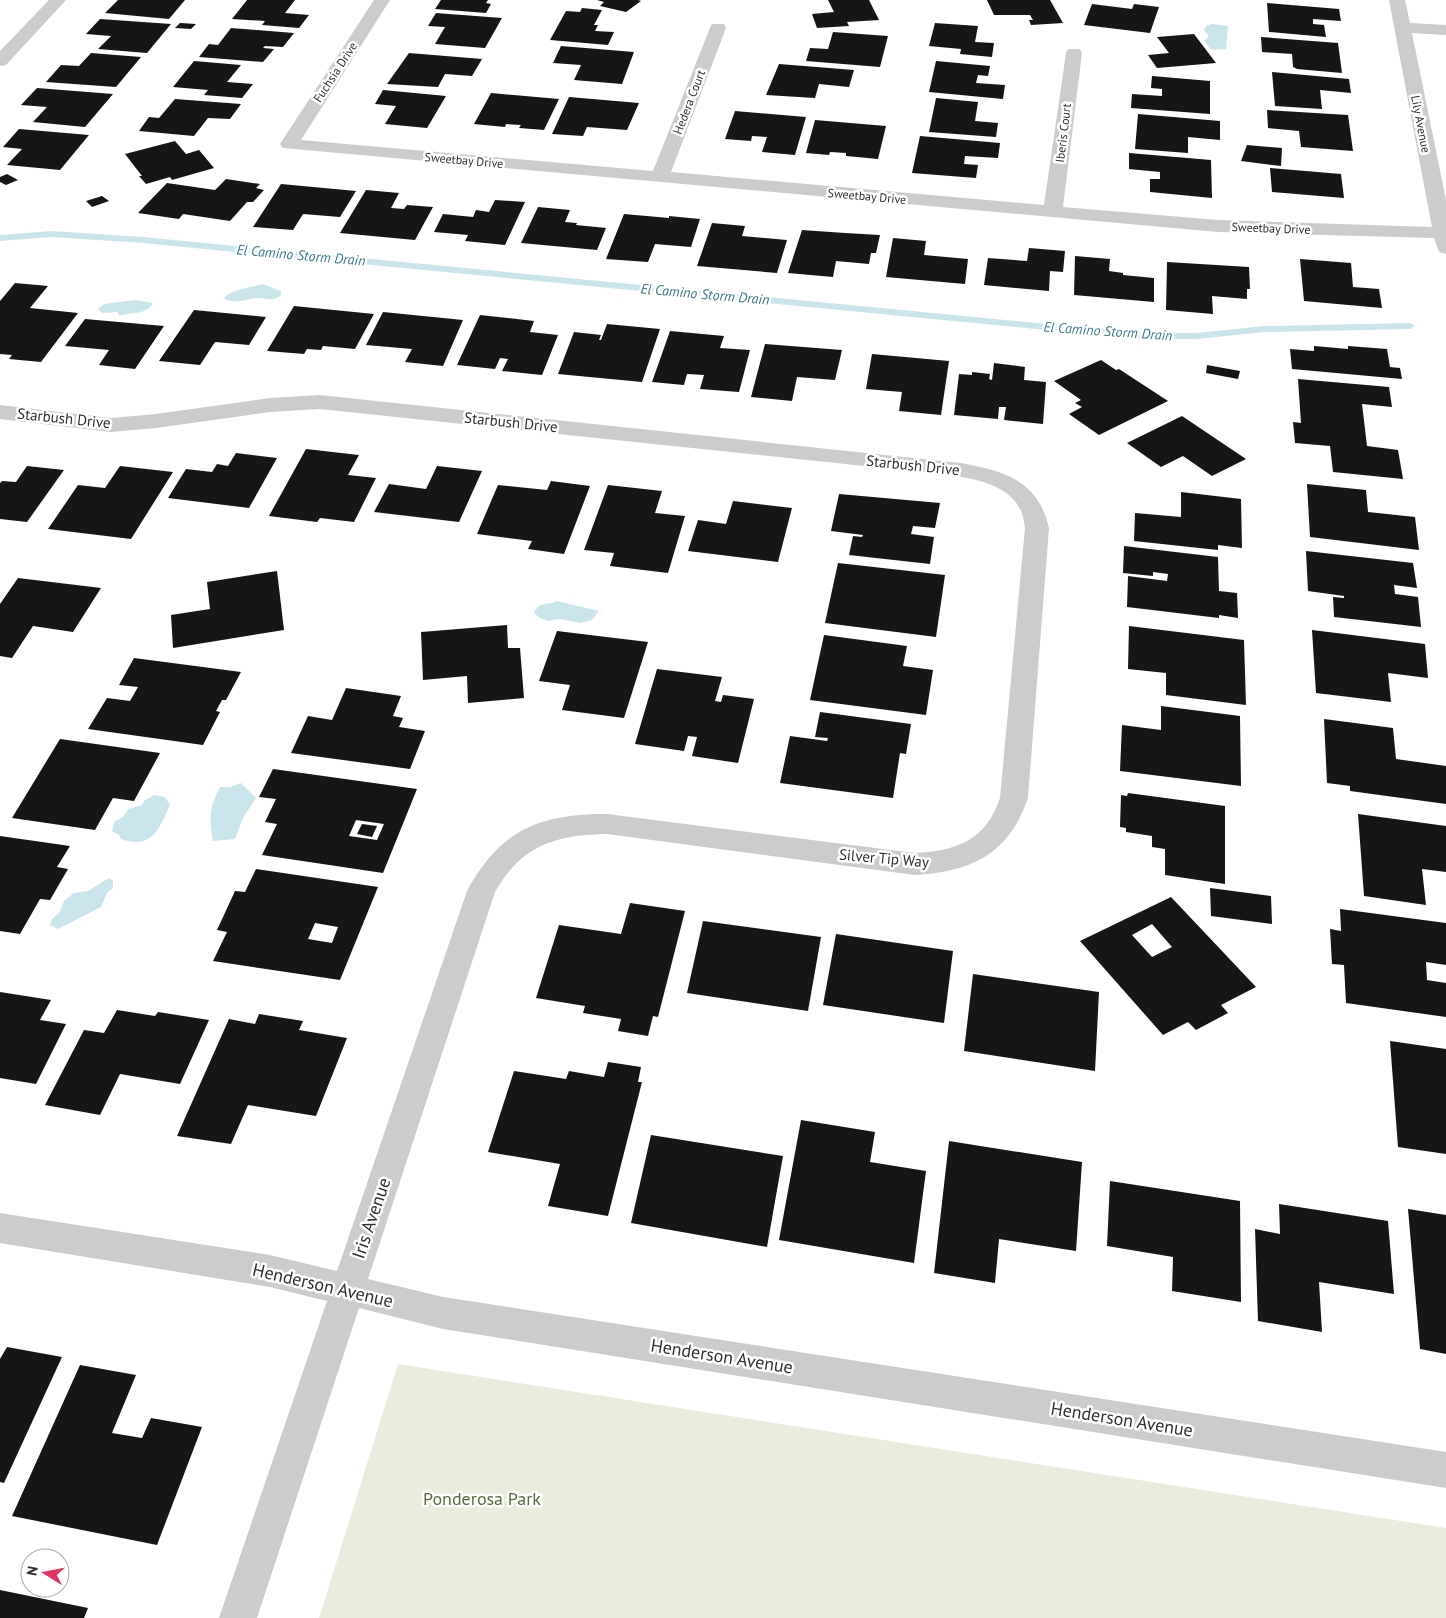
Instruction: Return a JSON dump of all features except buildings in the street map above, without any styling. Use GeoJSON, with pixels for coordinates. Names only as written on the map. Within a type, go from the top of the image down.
{"type":"FeatureCollection","features":[{"type":"Feature","properties":{"kind":"street"},"geometry":{"type":"LineString","coordinates":[[0,61],[58,0]]}},
{"type":"Feature","properties":{"kind":"street","name":"Fuchsia Drive"},"geometry":{"type":"LineString","coordinates":[[289,144],[382,0]]}},
{"type":"Feature","properties":{"kind":"street","name":"Lily Avenue"},"geometry":{"type":"LineString","coordinates":[[1397,0],[1445,238]]}},
{"type":"Feature","properties":{"kind":"street"},"geometry":{"type":"LineString","coordinates":[[1402,27],[1446,30]]}},
{"type":"Feature","properties":{"kind":"street","name":"Hedera Court"},"geometry":{"type":"LineString","coordinates":[[660,177],[718,28]]}},
{"type":"Feature","properties":{"kind":"street","name":"Iberis Court"},"geometry":{"type":"LineString","coordinates":[[1053,212],[1074,53]]}},
{"type":"Feature","properties":{"kind":"street","name":"Sweetbay Drive"},"geometry":{"type":"LineString","coordinates":[[289,144],[1218,226],[1445,238]]}},
{"type":"Feature","properties":{"kind":"street","name":"Starbush Drive"},"geometry":{"type":"LineString","coordinates":[[0,412],[111,424],[156,421],[270,404],[320,402],[950,468],[983,473],[1018,491]]}},
{"type":"Feature","properties":{"kind":"street","name":"Silver Tip Way"},"geometry":{"type":"LineString","coordinates":[[533,837],[567,825],[607,824],[915,864],[946,861],[962,857],[980,848],[1002,828],[1011,814],[1014,798],[1037,528],[1029,503],[1018,491]]}},
{"type":"Feature","properties":{"kind":"street","name":"Iris Avenue"},"geometry":{"type":"LineString","coordinates":[[238,1618],[481,891],[489,875],[501,859],[515,847],[533,837]]}},
{"type":"Feature","properties":{"kind":"street","name":"Henderson Avenue"},"geometry":{"type":"LineString","coordinates":[[0,1228],[270,1271],[443,1313],[1446,1470]]}},
{"type":"Feature","properties":{"kind":"green space","name":"Ponderosa Park"},"geometry":{"type":"Polygon","coordinates":[[[398,1364],[1446,1528],[1446,1618],[319,1618],[398,1364]]]}},
{"type":"Feature","properties":{"kind":"water"},"geometry":{"type":"Polygon","coordinates":[[[1212,24],[1228,26],[1226,49],[1211,50],[1204,40],[1208,38],[1204,30],[1206,26],[1212,24]]]}},
{"type":"Feature","properties":{"kind":"water"},"geometry":{"type":"Polygon","coordinates":[[[262,284],[281,291],[281,295],[273,299],[258,298],[237,302],[224,298],[237,290],[262,284]]]}},
{"type":"Feature","properties":{"kind":"water"},"geometry":{"type":"Polygon","coordinates":[[[136,300],[153,303],[143,312],[120,316],[117,312],[102,313],[98,309],[104,304],[136,300]]]}},
{"type":"Feature","properties":{"kind":"water"},"geometry":{"type":"Polygon","coordinates":[[[557,601],[599,611],[592,620],[581,623],[560,619],[548,621],[534,613],[541,605],[557,601]]]}},
{"type":"Feature","properties":{"kind":"water"},"geometry":{"type":"Polygon","coordinates":[[[241,783],[256,798],[243,818],[235,839],[213,841],[211,813],[216,794],[220,787],[230,787],[241,783]]]}},
{"type":"Feature","properties":{"kind":"water"},"geometry":{"type":"Polygon","coordinates":[[[154,795],[165,797],[170,805],[153,835],[140,842],[132,842],[121,839],[119,835],[112,831],[114,822],[124,816],[128,809],[142,805],[145,800],[154,795]]]}},
{"type":"Feature","properties":{"kind":"water"},"geometry":{"type":"Polygon","coordinates":[[[109,878],[113,881],[113,888],[107,893],[101,907],[58,929],[50,925],[52,919],[60,912],[64,901],[74,893],[88,891],[109,878]]]}},
{"type":"Feature","properties":{"kind":"waterway","name":"El Camino Storm Drain"},"geometry":{"type":"LineString","coordinates":[[0,238],[52,234],[143,240],[1140,336],[1197,336],[1264,329],[1410,326]]}}]}
